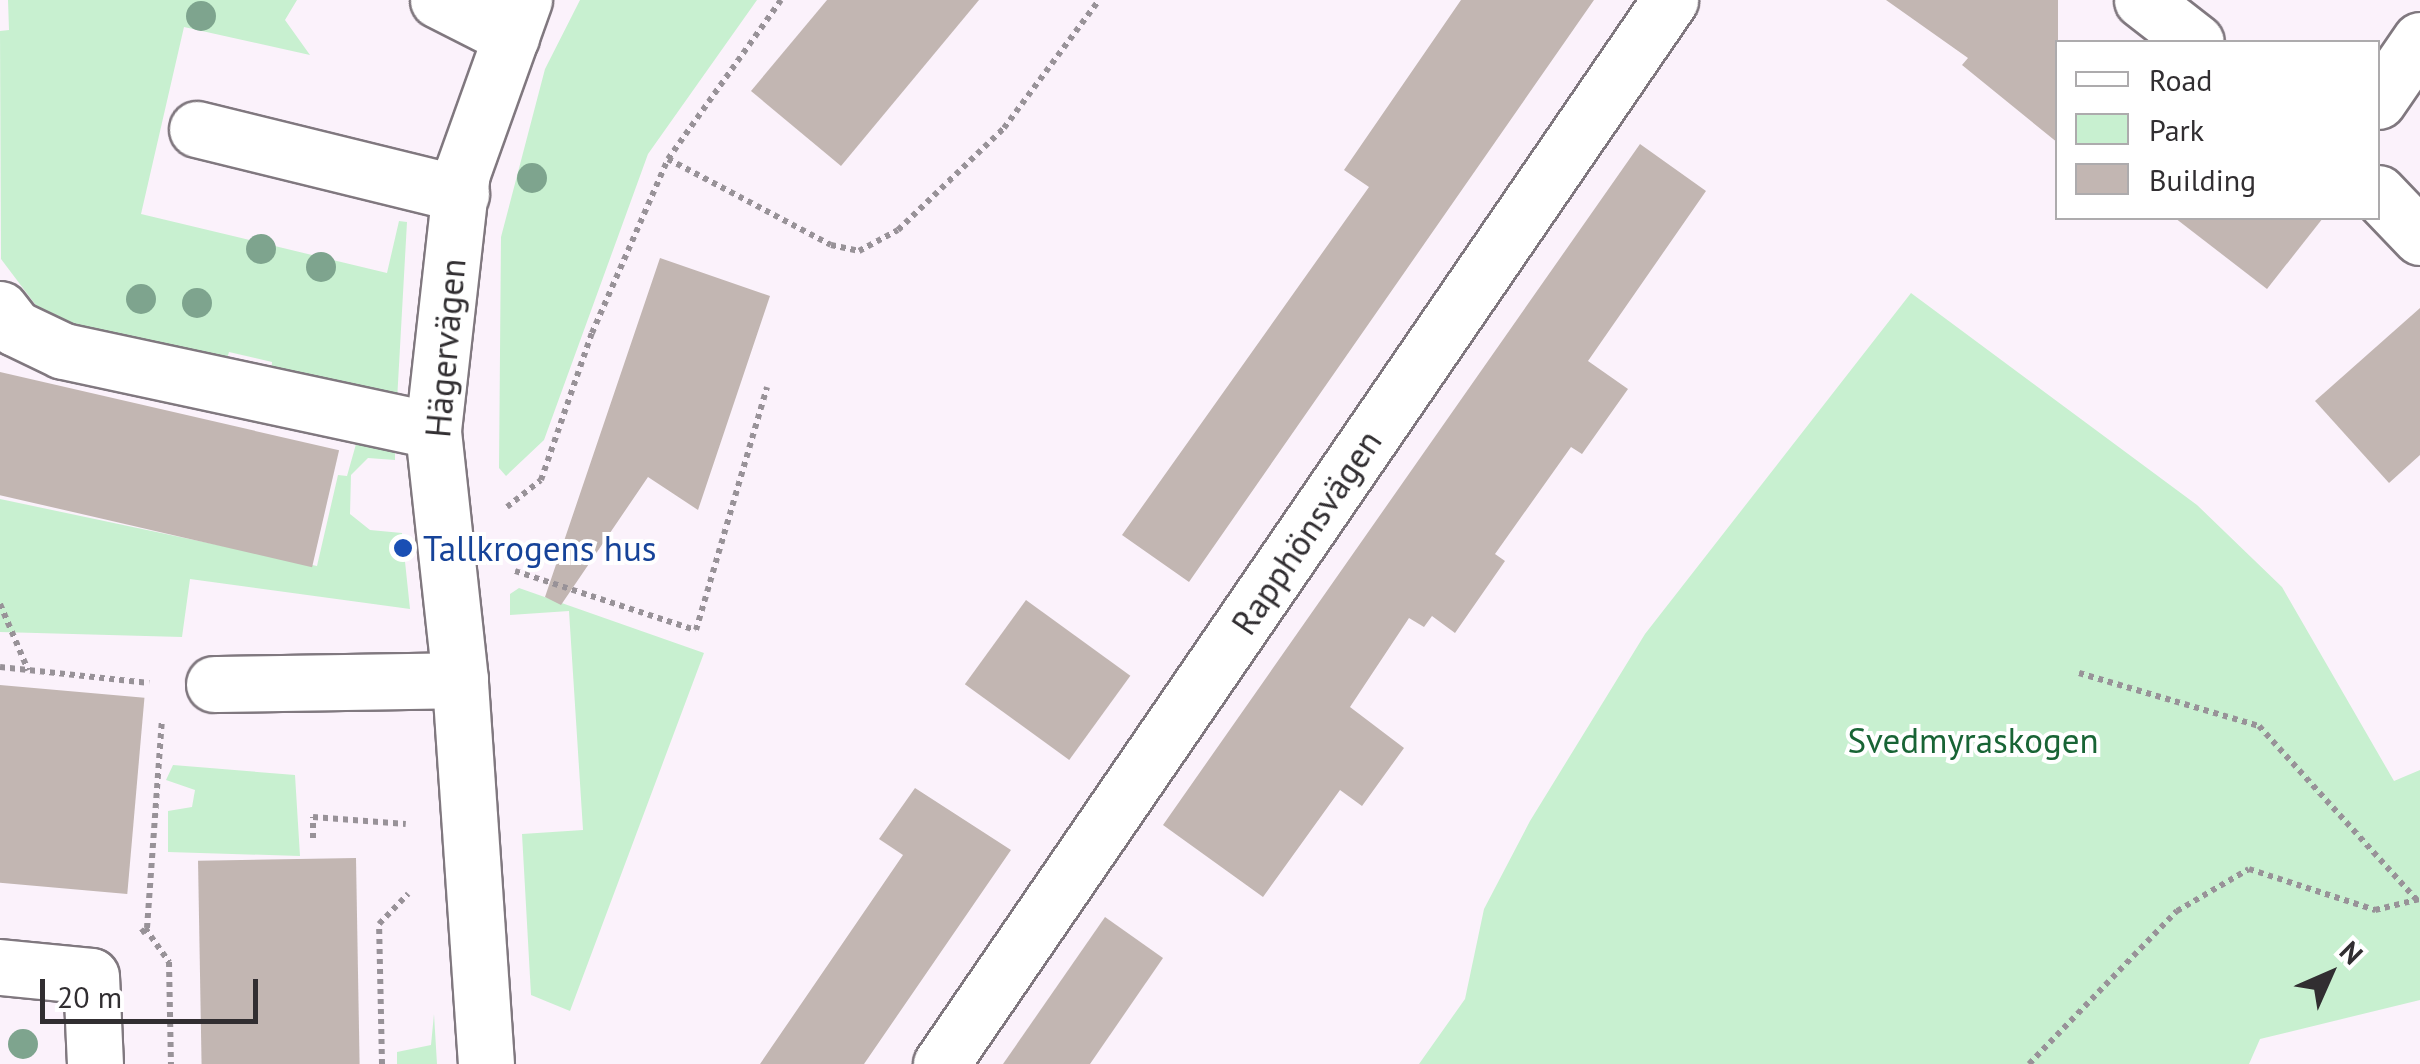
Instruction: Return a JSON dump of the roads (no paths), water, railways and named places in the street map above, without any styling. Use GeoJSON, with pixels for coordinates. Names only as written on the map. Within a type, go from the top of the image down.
{"type":"FeatureCollection","features":[{"type":"Feature","properties":{"kind":"street"},"geometry":{"type":"LineString","coordinates":[[438,0],[518,18]]}},
{"type":"Feature","properties":{"kind":"street","name":"Rapphönsvägen"},"geometry":{"type":"LineString","coordinates":[[941,1064],[1670,0]]}},
{"type":"Feature","properties":{"kind":"street"},"geometry":{"type":"LineString","coordinates":[[2142,0],[2193,40]]}},
{"type":"Feature","properties":{"kind":"street","name":"Hägervägen"},"geometry":{"type":"LineString","coordinates":[[486,1064],[460,680],[432,430],[462,173],[518,18]]}},
{"type":"Feature","properties":{"kind":"street"},"geometry":{"type":"LineString","coordinates":[[2380,98],[2420,40]]}},
{"type":"Feature","properties":{"kind":"street"},"geometry":{"type":"LineString","coordinates":[[197,129],[461,194]]}},
{"type":"Feature","properties":{"kind":"street"},"geometry":{"type":"LineString","coordinates":[[2380,195],[2420,237]]}},
{"type":"Feature","properties":{"kind":"street"},"geometry":{"type":"LineString","coordinates":[[0,309],[15,328],[63,351],[432,430]]}},
{"type":"Feature","properties":{"kind":"street"},"geometry":{"type":"LineString","coordinates":[[197,685],[460,680]]}},
{"type":"Feature","properties":{"kind":"street"},"geometry":{"type":"LineString","coordinates":[[0,967],[91,976],[95,1064]]}},
{"type":"Feature","properties":{"kind":"place","name":"Tallkrogens hus"},"geometry":{"type":"Point","coordinates":[403,548]}},
{"type":"Feature","properties":{"kind":"park label","name":"Svedmyraskogen"},"geometry":{"type":"Point","coordinates":[1973,740]}}]}
